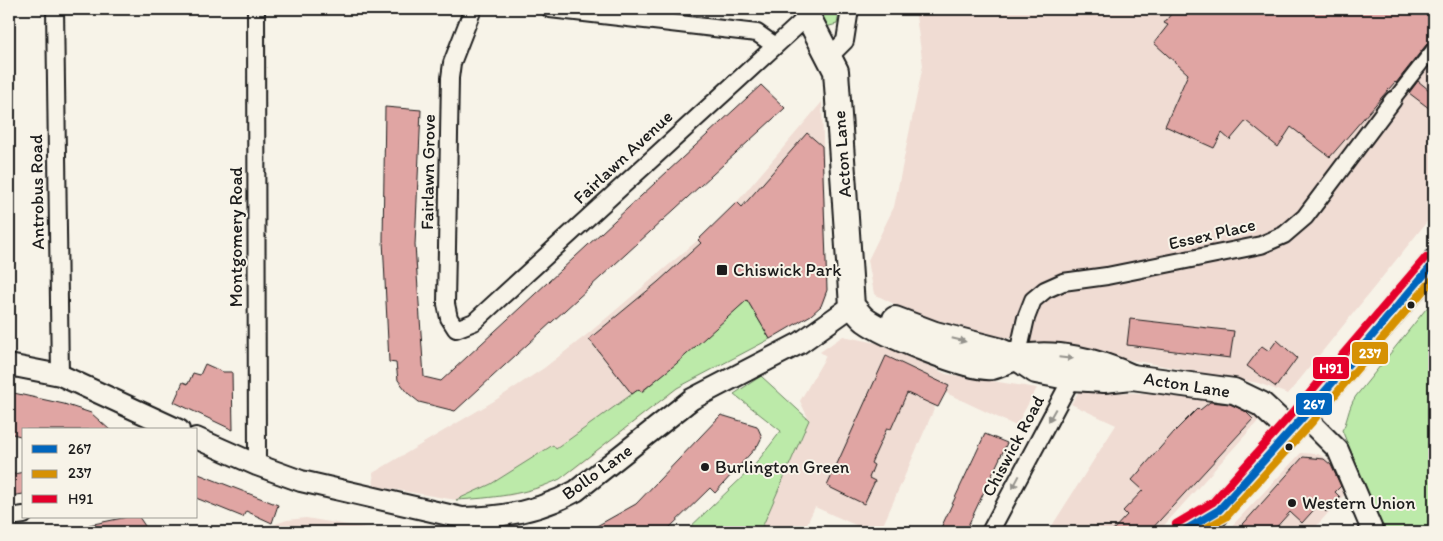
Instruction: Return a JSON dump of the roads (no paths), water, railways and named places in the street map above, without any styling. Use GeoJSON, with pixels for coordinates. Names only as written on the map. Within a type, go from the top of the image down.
{"type":"FeatureCollection","features":[{"type":"Feature","properties":{"kind":"main road","name":"Acton Lane"},"geometry":{"type":"LineString","coordinates":[[806,12],[836,71],[863,312],[909,334],[998,350],[1017,358],[1036,371],[1072,378],[1104,380],[1132,377],[1234,391],[1297,423]]}},
{"type":"Feature","properties":{"kind":"main road"},"geometry":{"type":"LineString","coordinates":[[1199,532],[1297,423],[1434,262]]}},
{"type":"Feature","properties":{"kind":"main road","name":"Acton Lane"},"geometry":{"type":"LineString","coordinates":[[1017,358],[1041,356],[1092,362],[1106,365],[1132,377]]}},
{"type":"Feature","properties":{"kind":"main road"},"geometry":{"type":"LineString","coordinates":[[1182,532],[1219,510]]}},
{"type":"Feature","properties":{"kind":"street","name":"Antrobus Road"},"geometry":{"type":"LineString","coordinates":[[55,9],[60,375]]}},
{"type":"Feature","properties":{"kind":"street","name":"Montgomery Road"},"geometry":{"type":"LineString","coordinates":[[256,9],[257,465]]}},
{"type":"Feature","properties":{"kind":"street","name":"Fairlawn Grove"},"geometry":{"type":"LineString","coordinates":[[465,327],[456,329],[449,318],[446,304],[450,78],[452,63],[473,9]]}},
{"type":"Feature","properties":{"kind":"street"},"geometry":{"type":"LineString","coordinates":[[550,9],[757,33],[774,45]]}},
{"type":"Feature","properties":{"kind":"street"},"geometry":{"type":"LineString","coordinates":[[828,58],[845,41],[850,9]]}},
{"type":"Feature","properties":{"kind":"street","name":"Fairlawn Avenue"},"geometry":{"type":"LineString","coordinates":[[465,327],[474,322],[774,45],[806,12]]}},
{"type":"Feature","properties":{"kind":"street","name":"Essex Place"},"geometry":{"type":"LineString","coordinates":[[1017,358],[1026,318],[1033,300],[1044,290],[1064,282],[1144,269],[1261,245],[1284,234],[1305,217],[1434,48]]}},
{"type":"Feature","properties":{"kind":"street","name":"Bollo Lane"},"geometry":{"type":"LineString","coordinates":[[198,439],[301,482],[462,518],[488,518],[530,511],[556,502],[576,491],[692,399],[863,312]]}},
{"type":"Feature","properties":{"kind":"street"},"geometry":{"type":"LineString","coordinates":[[9,365],[60,375],[158,425],[171,428]]}},
{"type":"Feature","properties":{"kind":"street","name":"Chiswick Road"},"geometry":{"type":"LineString","coordinates":[[990,532],[1072,378]]}},
{"type":"Feature","properties":{"kind":"street"},"geometry":{"type":"LineString","coordinates":[[1297,423],[1338,450],[1373,532]]}},
{"type":"Feature","properties":{"kind":"street"},"geometry":{"type":"LineString","coordinates":[[9,517],[22,515]]}},
{"type":"Feature","properties":{"kind":"place","name":"Chiswick Park"},"geometry":{"type":"Point","coordinates":[722,270]}},
{"type":"Feature","properties":{"kind":"place","name":"Burlington Green"},"geometry":{"type":"Point","coordinates":[705,467]}},
{"type":"Feature","properties":{"kind":"place","name":"Western Union"},"geometry":{"type":"Point","coordinates":[1292,503]}}]}
